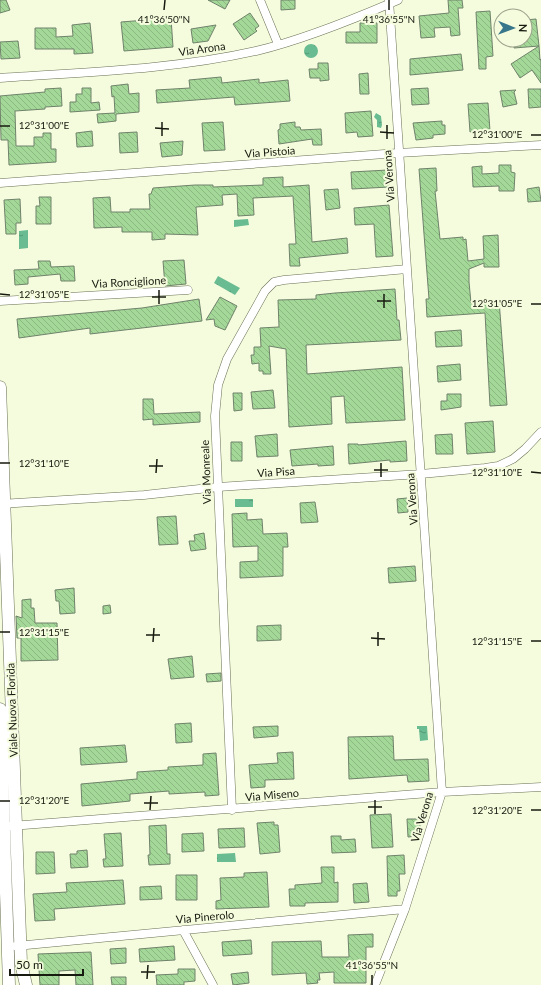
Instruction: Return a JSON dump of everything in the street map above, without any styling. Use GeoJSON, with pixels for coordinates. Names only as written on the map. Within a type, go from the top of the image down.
{"type":"FeatureCollection","features":[{"type":"Feature","properties":{"kind":"street"},"geometry":{"type":"LineString","coordinates":[[260,0],[278,44]]}},
{"type":"Feature","properties":{"kind":"street","name":"Via Arona"},"geometry":{"type":"LineString","coordinates":[[0,78],[186,63],[243,54],[278,44],[389,2],[398,0]]}},
{"type":"Feature","properties":{"kind":"street","name":"Via Verona"},"geometry":{"type":"LineString","coordinates":[[375,985],[405,909],[442,792],[389,2]]}},
{"type":"Feature","properties":{"kind":"street","name":"Via Pistoia"},"geometry":{"type":"LineString","coordinates":[[0,183],[398,153],[541,145]]}},
{"type":"Feature","properties":{"kind":"street","name":"Via Monreale"},"geometry":{"type":"LineString","coordinates":[[232,810],[215,412],[218,385],[228,359],[268,287],[274,282],[407,269]]}},
{"type":"Feature","properties":{"kind":"street","name":"Via Ronciglione"},"geometry":{"type":"LineString","coordinates":[[0,301],[188,290]]}},
{"type":"Feature","properties":{"kind":"street","name":"Viale Nuova Florida"},"geometry":{"type":"LineString","coordinates":[[0,387],[10,826],[3,929],[7,947],[9,985]]}},
{"type":"Feature","properties":{"kind":"street","name":"Via Pisa"},"geometry":{"type":"LineString","coordinates":[[2,504],[144,495],[218,487],[421,474],[485,468],[501,465],[519,455],[541,432]]}},
{"type":"Feature","properties":{"kind":"street","name":"Viale Nuova Florida"},"geometry":{"type":"LineString","coordinates":[[0,709],[20,928],[22,974],[26,985]]}},
{"type":"Feature","properties":{"kind":"street","name":"Via Miseno"},"geometry":{"type":"LineString","coordinates":[[10,826],[232,810],[442,792],[541,788]]}},
{"type":"Feature","properties":{"kind":"street","name":"Via Pinerolo"},"geometry":{"type":"LineString","coordinates":[[7,947],[405,909]]}},
{"type":"Feature","properties":{"kind":"street"},"geometry":{"type":"LineString","coordinates":[[3,929],[20,928]]}},
{"type":"Feature","properties":{"kind":"street"},"geometry":{"type":"LineString","coordinates":[[182,930],[213,985]]}},
{"type":"Feature","properties":{"kind":"water"},"geometry":{"type":"Polygon","coordinates":[[[311,44],[316,46],[318,51],[316,56],[311,58],[306,56],[304,51],[306,46],[311,44]]]}},
{"type":"Feature","properties":{"kind":"water"},"geometry":{"type":"Polygon","coordinates":[[[376,113],[381,116],[381,128],[377,127],[377,120],[374,117],[376,113]]]}},
{"type":"Feature","properties":{"kind":"water"},"geometry":{"type":"Polygon","coordinates":[[[248,219],[249,225],[234,227],[234,220],[248,219]]]}},
{"type":"Feature","properties":{"kind":"water"},"geometry":{"type":"Polygon","coordinates":[[[28,230],[28,248],[19,249],[19,231],[28,230]]]}},
{"type":"Feature","properties":{"kind":"water"},"geometry":{"type":"Polygon","coordinates":[[[218,276],[240,288],[235,295],[214,283],[218,276]]]}},
{"type":"Feature","properties":{"kind":"water"},"geometry":{"type":"Polygon","coordinates":[[[235,499],[253,499],[253,507],[235,507],[235,499]]]}},
{"type":"Feature","properties":{"kind":"water"},"geometry":{"type":"Polygon","coordinates":[[[417,726],[427,726],[428,740],[420,741],[419,729],[417,729],[417,726]]]}},
{"type":"Feature","properties":{"kind":"water"},"geometry":{"type":"Polygon","coordinates":[[[235,853],[236,862],[217,862],[217,854],[235,853]]]}},
{"type":"Feature","properties":{"kind":"building"},"geometry":{"type":"Polygon","coordinates":[[[0,0],[6,0],[10,10],[0,13],[0,0]]]}},
{"type":"Feature","properties":{"kind":"building"},"geometry":{"type":"Polygon","coordinates":[[[208,0],[230,0],[225,9],[208,0]]]}},
{"type":"Feature","properties":{"kind":"building"},"geometry":{"type":"Polygon","coordinates":[[[281,0],[295,0],[295,9],[281,10],[281,0]]]}},
{"type":"Feature","properties":{"kind":"building"},"geometry":{"type":"Polygon","coordinates":[[[448,0],[462,0],[463,8],[458,8],[460,35],[451,36],[450,27],[434,28],[435,37],[421,38],[419,16],[449,13],[448,0]]]}},
{"type":"Feature","properties":{"kind":"building"},"geometry":{"type":"Polygon","coordinates":[[[490,11],[493,56],[486,57],[486,69],[479,69],[476,12],[490,11]]]}},
{"type":"Feature","properties":{"kind":"building"},"geometry":{"type":"Polygon","coordinates":[[[250,13],[259,26],[255,29],[257,31],[244,40],[233,24],[250,13]]]}},
{"type":"Feature","properties":{"kind":"building"},"geometry":{"type":"Polygon","coordinates":[[[171,18],[173,47],[124,51],[121,22],[171,18]]]}},
{"type":"Feature","properties":{"kind":"building"},"geometry":{"type":"Polygon","coordinates":[[[533,19],[536,19],[539,46],[533,46],[533,19]]]}},
{"type":"Feature","properties":{"kind":"building"},"geometry":{"type":"Polygon","coordinates":[[[90,23],[93,53],[74,54],[74,49],[35,49],[35,28],[56,28],[56,37],[73,36],[72,25],[90,23]]]}},
{"type":"Feature","properties":{"kind":"building"},"geometry":{"type":"Polygon","coordinates":[[[360,23],[377,23],[377,43],[346,43],[346,32],[360,32],[360,23]]]}},
{"type":"Feature","properties":{"kind":"building"},"geometry":{"type":"Polygon","coordinates":[[[216,25],[208,41],[193,43],[191,29],[216,25]]]}},
{"type":"Feature","properties":{"kind":"building"},"geometry":{"type":"Polygon","coordinates":[[[18,41],[20,58],[1,59],[0,42],[18,41]]]}},
{"type":"Feature","properties":{"kind":"building"},"geometry":{"type":"Polygon","coordinates":[[[539,46],[540,60],[541,59],[541,83],[532,70],[520,78],[511,64],[539,46]]]}},
{"type":"Feature","properties":{"kind":"building"},"geometry":{"type":"Polygon","coordinates":[[[461,54],[463,70],[410,75],[410,59],[461,54]]]}},
{"type":"Feature","properties":{"kind":"building"},"geometry":{"type":"Polygon","coordinates":[[[318,63],[328,63],[329,80],[320,81],[320,78],[310,78],[309,69],[318,69],[318,63]]]}},
{"type":"Feature","properties":{"kind":"building"},"geometry":{"type":"Polygon","coordinates":[[[368,73],[369,94],[360,94],[359,74],[368,73]]]}},
{"type":"Feature","properties":{"kind":"building"},"geometry":{"type":"Polygon","coordinates":[[[221,77],[222,83],[259,79],[259,83],[288,80],[290,101],[235,105],[234,97],[157,103],[156,90],[190,88],[189,80],[221,77]]]}},
{"type":"Feature","properties":{"kind":"building"},"geometry":{"type":"Polygon","coordinates":[[[128,84],[129,94],[139,93],[139,112],[116,114],[116,121],[98,123],[97,114],[115,113],[114,96],[112,97],[111,86],[128,84]]]}},
{"type":"Feature","properties":{"kind":"building"},"geometry":{"type":"Polygon","coordinates":[[[61,88],[62,106],[15,111],[16,146],[34,146],[34,137],[43,137],[43,133],[51,133],[51,149],[56,149],[56,162],[9,165],[8,140],[1,140],[0,96],[45,92],[45,89],[61,88]]]}},
{"type":"Feature","properties":{"kind":"building"},"geometry":{"type":"Polygon","coordinates":[[[82,88],[91,88],[91,103],[99,102],[100,110],[70,112],[70,102],[76,102],[76,94],[82,94],[82,88]]]}},
{"type":"Feature","properties":{"kind":"building"},"geometry":{"type":"Polygon","coordinates":[[[428,88],[429,104],[412,105],[411,89],[428,88]]]}},
{"type":"Feature","properties":{"kind":"building"},"geometry":{"type":"Polygon","coordinates":[[[528,89],[541,89],[541,107],[529,108],[528,89]]]}},
{"type":"Feature","properties":{"kind":"building"},"geometry":{"type":"Polygon","coordinates":[[[516,90],[514,92],[517,104],[503,107],[500,91],[516,90]]]}},
{"type":"Feature","properties":{"kind":"building"},"geometry":{"type":"Polygon","coordinates":[[[488,103],[490,131],[470,132],[468,104],[488,103]]]}},
{"type":"Feature","properties":{"kind":"building"},"geometry":{"type":"Polygon","coordinates":[[[371,111],[373,136],[358,137],[357,132],[346,133],[345,113],[371,111]]]}},
{"type":"Feature","properties":{"kind":"building"},"geometry":{"type":"Polygon","coordinates":[[[442,121],[442,125],[445,125],[445,134],[433,135],[433,138],[416,140],[413,123],[442,121]]]}},
{"type":"Feature","properties":{"kind":"building"},"geometry":{"type":"Polygon","coordinates":[[[223,122],[225,150],[204,151],[202,123],[223,122]]]}},
{"type":"Feature","properties":{"kind":"building"},"geometry":{"type":"Polygon","coordinates":[[[295,122],[295,127],[300,127],[301,130],[321,129],[322,145],[313,145],[312,139],[279,144],[278,130],[280,129],[280,124],[295,122]]]}},
{"type":"Feature","properties":{"kind":"building"},"geometry":{"type":"Polygon","coordinates":[[[92,131],[93,146],[77,147],[76,133],[92,131]]]}},
{"type":"Feature","properties":{"kind":"building"},"geometry":{"type":"Polygon","coordinates":[[[137,132],[138,152],[120,153],[119,133],[137,132]]]}},
{"type":"Feature","properties":{"kind":"building"},"geometry":{"type":"Polygon","coordinates":[[[183,141],[182,155],[162,157],[160,143],[183,141]]]}},
{"type":"Feature","properties":{"kind":"building"},"geometry":{"type":"Polygon","coordinates":[[[499,165],[511,165],[511,172],[515,173],[514,191],[499,191],[499,186],[473,187],[472,167],[482,166],[482,174],[499,173],[499,165]]]}},
{"type":"Feature","properties":{"kind":"building"},"geometry":{"type":"Polygon","coordinates":[[[436,168],[437,191],[435,191],[440,239],[463,237],[463,240],[466,239],[468,261],[484,259],[483,236],[498,235],[499,267],[484,267],[484,263],[469,269],[469,282],[471,303],[499,300],[507,405],[490,406],[485,313],[427,317],[426,299],[429,299],[419,169],[436,168]]]}},
{"type":"Feature","properties":{"kind":"building"},"geometry":{"type":"Polygon","coordinates":[[[388,170],[389,187],[352,189],[351,172],[388,170]]]}},
{"type":"Feature","properties":{"kind":"building"},"geometry":{"type":"Polygon","coordinates":[[[283,177],[283,187],[309,185],[312,242],[347,238],[348,253],[299,258],[300,266],[290,266],[289,244],[296,244],[293,196],[253,198],[254,215],[238,216],[237,194],[222,195],[223,205],[196,207],[198,235],[165,234],[165,239],[152,240],[152,232],[122,232],[122,227],[94,228],[93,198],[110,197],[111,212],[130,212],[130,209],[150,209],[149,194],[151,194],[153,188],[195,185],[213,185],[213,187],[263,185],[263,178],[283,177]]]}},
{"type":"Feature","properties":{"kind":"building"},"geometry":{"type":"Polygon","coordinates":[[[539,187],[541,201],[528,202],[527,189],[539,187]]]}},
{"type":"Feature","properties":{"kind":"building"},"geometry":{"type":"Polygon","coordinates":[[[338,189],[340,208],[326,210],[324,190],[338,189]]]}},
{"type":"Feature","properties":{"kind":"building"},"geometry":{"type":"Polygon","coordinates":[[[39,197],[51,197],[51,224],[36,224],[36,206],[40,206],[39,197]]]}},
{"type":"Feature","properties":{"kind":"building"},"geometry":{"type":"Polygon","coordinates":[[[20,199],[21,223],[16,223],[16,234],[6,234],[4,200],[20,199]]]}},
{"type":"Feature","properties":{"kind":"building"},"geometry":{"type":"Polygon","coordinates":[[[389,205],[393,256],[376,257],[374,224],[355,225],[354,208],[389,205]]]}},
{"type":"Feature","properties":{"kind":"building"},"geometry":{"type":"Polygon","coordinates":[[[184,260],[186,284],[165,286],[163,261],[184,260]]]}},
{"type":"Feature","properties":{"kind":"building"},"geometry":{"type":"Polygon","coordinates":[[[38,261],[50,261],[51,267],[74,266],[75,281],[61,281],[60,274],[28,277],[28,284],[15,285],[14,270],[39,269],[38,261]]]}},
{"type":"Feature","properties":{"kind":"building"},"geometry":{"type":"Polygon","coordinates":[[[395,289],[397,320],[399,320],[401,340],[306,345],[307,374],[402,367],[405,420],[346,423],[344,396],[331,397],[332,424],[289,427],[286,349],[269,346],[271,374],[263,374],[263,371],[259,371],[259,363],[252,364],[251,355],[254,355],[254,347],[261,347],[260,328],[279,327],[278,300],[316,299],[316,295],[395,289]]]}},
{"type":"Feature","properties":{"kind":"building"},"geometry":{"type":"Polygon","coordinates":[[[220,297],[237,306],[225,330],[215,326],[214,319],[206,320],[220,297]]]}},
{"type":"Feature","properties":{"kind":"building"},"geometry":{"type":"Polygon","coordinates":[[[199,299],[202,321],[90,334],[90,328],[19,338],[17,319],[142,308],[199,299]]]}},
{"type":"Feature","properties":{"kind":"building"},"geometry":{"type":"Polygon","coordinates":[[[461,330],[462,346],[436,347],[435,332],[461,330]]]}},
{"type":"Feature","properties":{"kind":"building"},"geometry":{"type":"Polygon","coordinates":[[[460,364],[461,380],[438,382],[437,366],[460,364]]]}},
{"type":"Feature","properties":{"kind":"building"},"geometry":{"type":"Polygon","coordinates":[[[273,390],[275,408],[253,409],[251,392],[273,390]]]}},
{"type":"Feature","properties":{"kind":"building"},"geometry":{"type":"Polygon","coordinates":[[[233,393],[242,393],[242,410],[234,411],[233,393]]]}},
{"type":"Feature","properties":{"kind":"building"},"geometry":{"type":"Polygon","coordinates":[[[447,394],[461,394],[461,407],[441,410],[441,401],[447,401],[447,394]]]}},
{"type":"Feature","properties":{"kind":"building"},"geometry":{"type":"Polygon","coordinates":[[[143,399],[153,399],[154,414],[200,412],[200,422],[153,425],[153,419],[143,420],[143,399]]]}},
{"type":"Feature","properties":{"kind":"building"},"geometry":{"type":"Polygon","coordinates":[[[493,421],[495,452],[467,454],[465,423],[493,421]]]}},
{"type":"Feature","properties":{"kind":"building"},"geometry":{"type":"Polygon","coordinates":[[[277,434],[278,456],[257,457],[255,436],[277,434]]]}},
{"type":"Feature","properties":{"kind":"building"},"geometry":{"type":"Polygon","coordinates":[[[452,434],[453,454],[436,454],[435,435],[452,434]]]}},
{"type":"Feature","properties":{"kind":"building"},"geometry":{"type":"Polygon","coordinates":[[[406,441],[407,461],[390,462],[390,460],[349,464],[348,444],[358,445],[406,441]]]}},
{"type":"Feature","properties":{"kind":"building"},"geometry":{"type":"Polygon","coordinates":[[[231,442],[242,442],[242,461],[231,461],[231,442]]]}},
{"type":"Feature","properties":{"kind":"building"},"geometry":{"type":"Polygon","coordinates":[[[333,446],[334,465],[318,466],[318,464],[292,466],[290,450],[333,446]]]}},
{"type":"Feature","properties":{"kind":"building"},"geometry":{"type":"Polygon","coordinates":[[[407,498],[408,512],[398,513],[397,499],[407,498]]]}},
{"type":"Feature","properties":{"kind":"building"},"geometry":{"type":"Polygon","coordinates":[[[315,502],[318,522],[301,523],[300,503],[315,502]]]}},
{"type":"Feature","properties":{"kind":"building"},"geometry":{"type":"Polygon","coordinates":[[[247,513],[247,520],[262,519],[263,534],[287,533],[288,547],[283,547],[283,576],[240,578],[240,562],[258,561],[258,546],[233,547],[232,514],[247,513]]]}},
{"type":"Feature","properties":{"kind":"building"},"geometry":{"type":"Polygon","coordinates":[[[176,516],[178,544],[159,545],[157,517],[176,516]]]}},
{"type":"Feature","properties":{"kind":"building"},"geometry":{"type":"Polygon","coordinates":[[[204,533],[206,549],[191,551],[189,541],[195,541],[194,535],[204,533]]]}},
{"type":"Feature","properties":{"kind":"building"},"geometry":{"type":"Polygon","coordinates":[[[415,566],[416,581],[389,583],[388,568],[415,566]]]}},
{"type":"Feature","properties":{"kind":"building"},"geometry":{"type":"Polygon","coordinates":[[[74,588],[75,613],[60,614],[59,601],[56,601],[55,590],[74,588]]]}},
{"type":"Feature","properties":{"kind":"building"},"geometry":{"type":"Polygon","coordinates":[[[31,599],[31,608],[34,608],[35,623],[57,623],[58,660],[21,661],[21,638],[17,638],[16,616],[22,618],[22,600],[31,599]]]}},
{"type":"Feature","properties":{"kind":"building"},"geometry":{"type":"Polygon","coordinates":[[[110,605],[111,613],[103,614],[103,606],[110,605]]]}},
{"type":"Feature","properties":{"kind":"building"},"geometry":{"type":"Polygon","coordinates":[[[281,625],[281,640],[257,641],[257,626],[281,625]]]}},
{"type":"Feature","properties":{"kind":"building"},"geometry":{"type":"Polygon","coordinates":[[[192,656],[194,677],[171,679],[168,659],[192,656]]]}},
{"type":"Feature","properties":{"kind":"building"},"geometry":{"type":"Polygon","coordinates":[[[221,673],[221,681],[207,682],[206,674],[221,673]]]}},
{"type":"Feature","properties":{"kind":"building"},"geometry":{"type":"Polygon","coordinates":[[[191,723],[192,742],[176,743],[175,724],[191,723]]]}},
{"type":"Feature","properties":{"kind":"building"},"geometry":{"type":"Polygon","coordinates":[[[278,726],[278,736],[254,738],[253,727],[278,726]]]}},
{"type":"Feature","properties":{"kind":"building"},"geometry":{"type":"Polygon","coordinates":[[[393,736],[394,760],[428,759],[429,781],[408,782],[407,775],[349,779],[348,737],[393,736]]]}},
{"type":"Feature","properties":{"kind":"building"},"geometry":{"type":"Polygon","coordinates":[[[125,745],[127,762],[81,765],[80,748],[125,745]]]}},
{"type":"Feature","properties":{"kind":"building"},"geometry":{"type":"Polygon","coordinates":[[[293,752],[294,779],[265,780],[265,787],[251,788],[249,765],[278,763],[277,753],[293,752]]]}},
{"type":"Feature","properties":{"kind":"building"},"geometry":{"type":"Polygon","coordinates":[[[216,753],[219,795],[205,796],[205,792],[169,794],[169,791],[130,794],[130,801],[82,806],[81,784],[137,779],[137,772],[168,770],[168,767],[203,765],[203,754],[216,753]]]}},
{"type":"Feature","properties":{"kind":"building"},"geometry":{"type":"Polygon","coordinates":[[[391,814],[393,847],[372,848],[370,815],[391,814]]]}},
{"type":"Feature","properties":{"kind":"building"},"geometry":{"type":"Polygon","coordinates":[[[407,819],[420,819],[420,836],[408,837],[407,819]]]}},
{"type":"Feature","properties":{"kind":"building"},"geometry":{"type":"Polygon","coordinates":[[[274,822],[274,825],[278,825],[280,852],[260,854],[257,823],[274,822]]]}},
{"type":"Feature","properties":{"kind":"building"},"geometry":{"type":"Polygon","coordinates":[[[166,825],[167,854],[170,854],[170,864],[149,865],[149,826],[166,825]]]}},
{"type":"Feature","properties":{"kind":"building"},"geometry":{"type":"Polygon","coordinates":[[[244,828],[245,847],[219,848],[218,829],[244,828]]]}},
{"type":"Feature","properties":{"kind":"building"},"geometry":{"type":"Polygon","coordinates":[[[121,833],[123,866],[104,867],[103,859],[106,859],[104,834],[121,833]]]}},
{"type":"Feature","properties":{"kind":"building"},"geometry":{"type":"Polygon","coordinates":[[[203,833],[204,851],[182,852],[182,834],[203,833]]]}},
{"type":"Feature","properties":{"kind":"building"},"geometry":{"type":"Polygon","coordinates":[[[331,836],[341,836],[341,840],[355,839],[356,852],[332,853],[331,836]]]}},
{"type":"Feature","properties":{"kind":"building"},"geometry":{"type":"Polygon","coordinates":[[[87,850],[88,867],[71,868],[70,854],[77,854],[77,851],[87,850]]]}},
{"type":"Feature","properties":{"kind":"building"},"geometry":{"type":"Polygon","coordinates":[[[36,852],[54,852],[55,873],[36,874],[36,852]]]}},
{"type":"Feature","properties":{"kind":"building"},"geometry":{"type":"Polygon","coordinates":[[[404,855],[405,874],[399,874],[400,891],[397,891],[397,896],[388,896],[387,856],[404,855]]]}},
{"type":"Feature","properties":{"kind":"building"},"geometry":{"type":"Polygon","coordinates":[[[321,867],[334,867],[334,883],[338,882],[338,902],[305,903],[305,906],[290,906],[289,889],[295,889],[295,885],[322,883],[321,867]]]}},
{"type":"Feature","properties":{"kind":"building"},"geometry":{"type":"Polygon","coordinates":[[[267,872],[269,907],[216,909],[216,901],[221,900],[220,878],[244,877],[244,873],[267,872]]]}},
{"type":"Feature","properties":{"kind":"building"},"geometry":{"type":"Polygon","coordinates":[[[176,875],[197,875],[197,900],[176,900],[176,875]]]}},
{"type":"Feature","properties":{"kind":"building"},"geometry":{"type":"Polygon","coordinates":[[[123,880],[125,904],[54,909],[55,920],[35,921],[33,894],[67,892],[66,883],[123,880]]]}},
{"type":"Feature","properties":{"kind":"building"},"geometry":{"type":"Polygon","coordinates":[[[367,883],[369,902],[354,903],[353,884],[367,883]]]}},
{"type":"Feature","properties":{"kind":"building"},"geometry":{"type":"Polygon","coordinates":[[[161,886],[162,899],[140,900],[140,887],[161,886]]]}},
{"type":"Feature","properties":{"kind":"building"},"geometry":{"type":"Polygon","coordinates":[[[373,934],[373,947],[366,947],[366,983],[334,983],[334,972],[319,973],[320,980],[317,980],[318,983],[307,984],[306,973],[272,975],[272,942],[321,941],[322,957],[349,957],[348,935],[373,934]]]}},
{"type":"Feature","properties":{"kind":"building"},"geometry":{"type":"Polygon","coordinates":[[[251,940],[252,954],[223,956],[222,942],[251,940]]]}},
{"type":"Feature","properties":{"kind":"building"},"geometry":{"type":"Polygon","coordinates":[[[174,946],[175,960],[140,962],[139,949],[174,946]]]}},
{"type":"Feature","properties":{"kind":"building"},"geometry":{"type":"Polygon","coordinates":[[[126,948],[126,963],[111,964],[110,949],[126,948]]]}},
{"type":"Feature","properties":{"kind":"building"},"geometry":{"type":"Polygon","coordinates":[[[91,952],[93,985],[76,985],[75,970],[59,971],[59,985],[40,985],[38,954],[91,952]]]}},
{"type":"Feature","properties":{"kind":"building"},"geometry":{"type":"Polygon","coordinates":[[[178,969],[195,969],[195,981],[184,982],[184,985],[157,985],[156,975],[178,974],[178,969]]]}},
{"type":"Feature","properties":{"kind":"building"},"geometry":{"type":"Polygon","coordinates":[[[248,972],[249,983],[233,985],[231,974],[248,972]]]}},
{"type":"Feature","properties":{"kind":"building"},"geometry":{"type":"Polygon","coordinates":[[[111,977],[126,977],[126,985],[112,985],[111,977]]]}}]}
